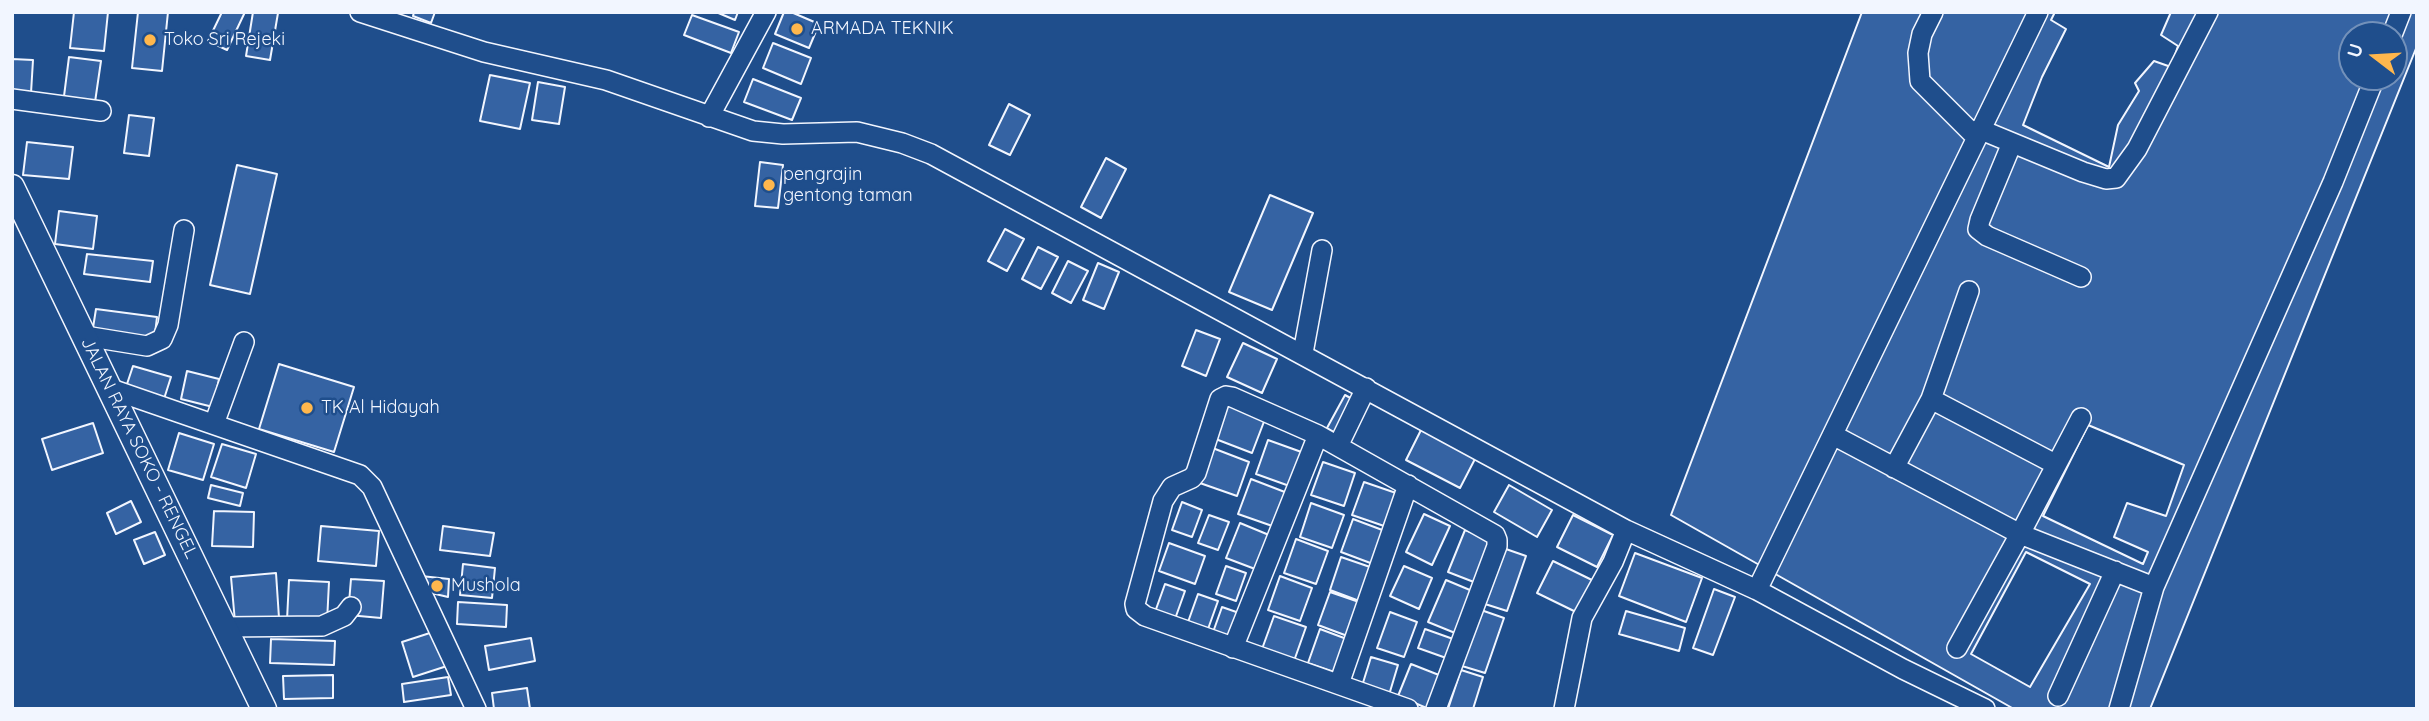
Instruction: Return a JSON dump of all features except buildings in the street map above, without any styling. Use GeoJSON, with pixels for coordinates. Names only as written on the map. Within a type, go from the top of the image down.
{"type":"FeatureCollection","features":[{"type":"Feature","properties":{"kind":"main road","name":"JALAN RAYA SOKO - RENGEL"},"geometry":{"type":"LineString","coordinates":[[12,187],[264,709]]}},
{"type":"Feature","properties":{"kind":"street"},"geometry":{"type":"LineString","coordinates":[[360,12],[484,52],[606,80],[752,131],[783,134],[857,132],[902,143],[960,169],[1626,530],[1757,590],[1903,669],[1985,709]]}},
{"type":"Feature","properties":{"kind":"street"},"geometry":{"type":"LineString","coordinates":[[709,117],[766,12]]}},
{"type":"Feature","properties":{"kind":"street"},"geometry":{"type":"LineString","coordinates":[[1933,12],[1922,34],[1918,53],[1917,69],[1920,81],[1978,133],[2106,179],[2116,178],[2137,149],[2208,12]]}},
{"type":"Feature","properties":{"kind":"street"},"geometry":{"type":"LineString","coordinates":[[1757,590],[2038,12]]}},
{"type":"Feature","properties":{"kind":"street"},"geometry":{"type":"LineString","coordinates":[[2119,709],[2154,587],[2333,182],[2369,91]]}},
{"type":"Feature","properties":{"kind":"street"},"geometry":{"type":"LineString","coordinates":[[12,99],[101,111]]}},
{"type":"Feature","properties":{"kind":"street"},"geometry":{"type":"LineString","coordinates":[[2011,143],[1978,229],[1987,236],[2081,276]]}},
{"type":"Feature","properties":{"kind":"street"},"geometry":{"type":"LineString","coordinates":[[85,336],[147,346],[162,339],[168,325],[184,230]]}},
{"type":"Feature","properties":{"kind":"street"},"geometry":{"type":"LineString","coordinates":[[1303,353],[1322,250]]}},
{"type":"Feature","properties":{"kind":"street"},"geometry":{"type":"LineString","coordinates":[[1894,468],[1931,399],[1969,291]]}},
{"type":"Feature","properties":{"kind":"street"},"geometry":{"type":"LineString","coordinates":[[214,424],[244,342]]}},
{"type":"Feature","properties":{"kind":"street"},"geometry":{"type":"LineString","coordinates":[[1338,446],[1366,388]]}},
{"type":"Feature","properties":{"kind":"street"},"geometry":{"type":"LineString","coordinates":[[111,389],[360,475],[372,487],[476,709]]}},
{"type":"Feature","properties":{"kind":"street"},"geometry":{"type":"LineString","coordinates":[[1408,709],[1145,617],[1136,608],[1163,501],[1172,487],[1192,478],[1196,472],[1218,402],[1226,396],[1318,435],[1491,533],[1497,540],[1436,709]]}},
{"type":"Feature","properties":{"kind":"street"},"geometry":{"type":"LineString","coordinates":[[1931,399],[2055,464]]}},
{"type":"Feature","properties":{"kind":"street"},"geometry":{"type":"LineString","coordinates":[[1957,648],[2081,418]]}},
{"type":"Feature","properties":{"kind":"street"},"geometry":{"type":"LineString","coordinates":[[1233,648],[1318,435]]}},
{"type":"Feature","properties":{"kind":"street"},"geometry":{"type":"LineString","coordinates":[[1833,435],[2020,534],[2154,587]]}},
{"type":"Feature","properties":{"kind":"street"},"geometry":{"type":"LineString","coordinates":[[1339,684],[1408,485]]}},
{"type":"Feature","properties":{"kind":"street"},"geometry":{"type":"LineString","coordinates":[[1564,709],[1582,618],[1613,562],[1626,530]]}},
{"type":"Feature","properties":{"kind":"street"},"geometry":{"type":"LineString","coordinates":[[2058,696],[2115,571]]}},
{"type":"Feature","properties":{"kind":"street"},"geometry":{"type":"LineString","coordinates":[[225,627],[323,626],[344,616],[351,607]]}},
{"type":"Feature","properties":{"kind":"place","name":"ARMADA TEKNIK"},"geometry":{"type":"Point","coordinates":[797,29]}},
{"type":"Feature","properties":{"kind":"place","name":"Toko Sri Rejeki"},"geometry":{"type":"Point","coordinates":[150,40]}},
{"type":"Feature","properties":{"kind":"place","name":"pengrajin gentong taman"},"geometry":{"type":"Point","coordinates":[769,185]}},
{"type":"Feature","properties":{"kind":"place","name":"TK Al Hidayah"},"geometry":{"type":"Point","coordinates":[307,408]}},
{"type":"Feature","properties":{"kind":"place","name":"Mushola"},"geometry":{"type":"Point","coordinates":[437,586]}}]}
